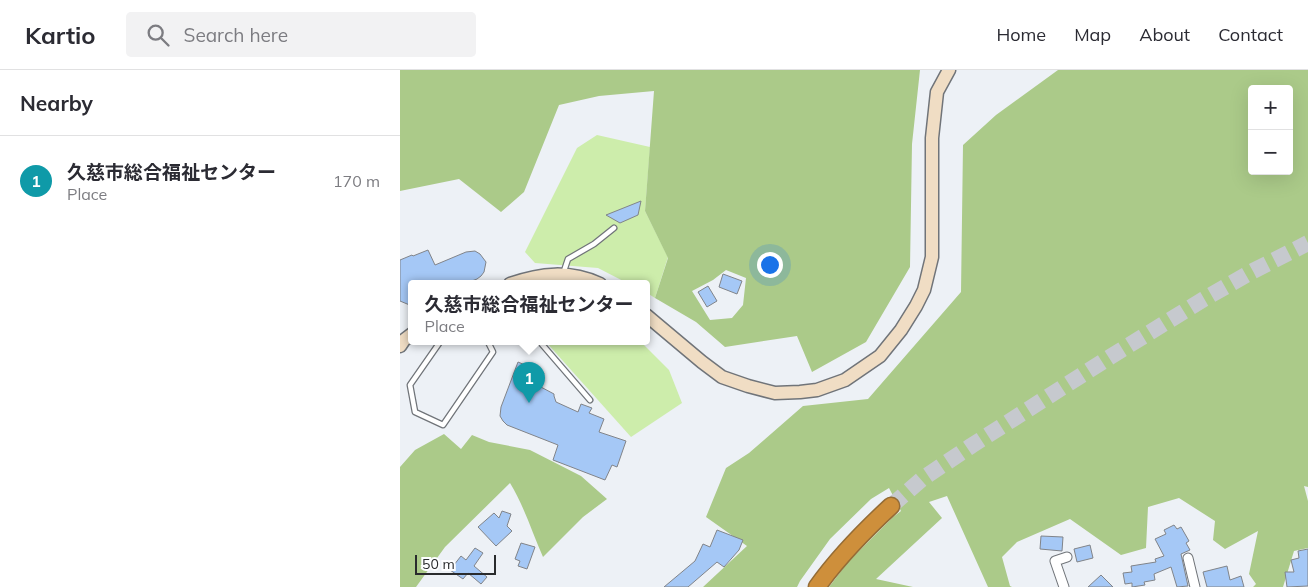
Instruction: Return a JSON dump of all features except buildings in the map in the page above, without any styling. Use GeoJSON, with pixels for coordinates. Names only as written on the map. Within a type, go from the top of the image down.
{"type":"FeatureCollection","features":[{"type":"Feature","properties":{"kind":"highway"},"geometry":{"type":"LineString","coordinates":[[817,587],[853,542],[892,506]]}},
{"type":"Feature","properties":{"kind":"street"},"geometry":{"type":"LineString","coordinates":[[650,317],[722,377],[775,393],[817,390],[845,380],[880,356],[901,330],[916,306],[924,290],[932,258],[932,138],[937,92],[950,70]]}},
{"type":"Feature","properties":{"kind":"street"},"geometry":{"type":"LineString","coordinates":[[531,280],[551,274],[574,276],[587,280]]}},
{"type":"Feature","properties":{"kind":"street"},"geometry":{"type":"LineString","coordinates":[[1064,587],[1054,560],[1067,557]]}},
{"type":"Feature","properties":{"kind":"street"},"geometry":{"type":"LineString","coordinates":[[1188,558],[1195,587]]}},
{"type":"Feature","properties":{"kind":"lane"},"geometry":{"type":"LineString","coordinates":[[562,275],[568,259],[594,244],[614,228]]}},
{"type":"Feature","properties":{"kind":"lane"},"geometry":{"type":"LineString","coordinates":[[438,345],[410,385],[415,412],[443,425],[493,352],[490,345]]}},
{"type":"Feature","properties":{"kind":"lane"},"geometry":{"type":"LineString","coordinates":[[543,345],[590,400]]}},
{"type":"Feature","properties":{"kind":"green space"},"geometry":{"type":"Polygon","coordinates":[[[400,70],[920,70],[912,144],[910,267],[866,342],[812,372],[797,336],[725,347],[696,322],[655,298],[668,258],[645,211],[654,91],[599,96],[559,105],[524,192],[501,212],[459,179],[400,191],[400,70]],[[726,270],[713,280],[692,291],[710,320],[732,318],[743,305],[746,278],[726,270]]]}},
{"type":"Feature","properties":{"kind":"green space"},"geometry":{"type":"Polygon","coordinates":[[[1058,70],[1308,70],[1308,487],[1304,486],[1308,501],[1308,548],[1294,551],[1283,587],[1253,587],[1256,584],[1249,574],[1258,531],[1225,549],[1213,540],[1215,521],[1179,498],[1148,507],[1146,548],[1121,555],[1070,519],[1017,542],[1002,557],[1010,586],[1012,587],[988,587],[947,496],[929,502],[942,518],[876,579],[913,587],[829,587],[848,562],[901,511],[889,488],[871,499],[830,539],[797,587],[703,587],[747,546],[706,517],[726,468],[749,453],[803,406],[868,399],[961,292],[963,145],[996,115],[1058,70]]]}},
{"type":"Feature","properties":{"kind":"green space"},"geometry":{"type":"Polygon","coordinates":[[[597,135],[650,147],[645,211],[668,257],[655,298],[650,295],[650,280],[621,280],[598,268],[535,263],[525,252],[577,148],[597,135]]]}},
{"type":"Feature","properties":{"kind":"green space"},"geometry":{"type":"Polygon","coordinates":[[[549,345],[644,345],[669,370],[682,403],[631,437],[549,345]]]}},
{"type":"Feature","properties":{"kind":"green space"},"geometry":{"type":"Polygon","coordinates":[[[444,434],[461,449],[472,435],[489,442],[530,450],[581,476],[607,499],[583,517],[543,557],[524,510],[510,483],[445,547],[416,587],[400,587],[400,467],[415,450],[444,434]]]}},
{"type":"Feature","properties":{"kind":"tunnel"},"geometry":{"type":"LineString","coordinates":[[891,506],[922,479],[1110,357],[1204,299],[1308,243]]}},
{"type":"Feature","properties":{"kind":"place","name":"久慈市総合福祉センター"},"geometry":{"type":"Point","coordinates":[529,403]}}]}
